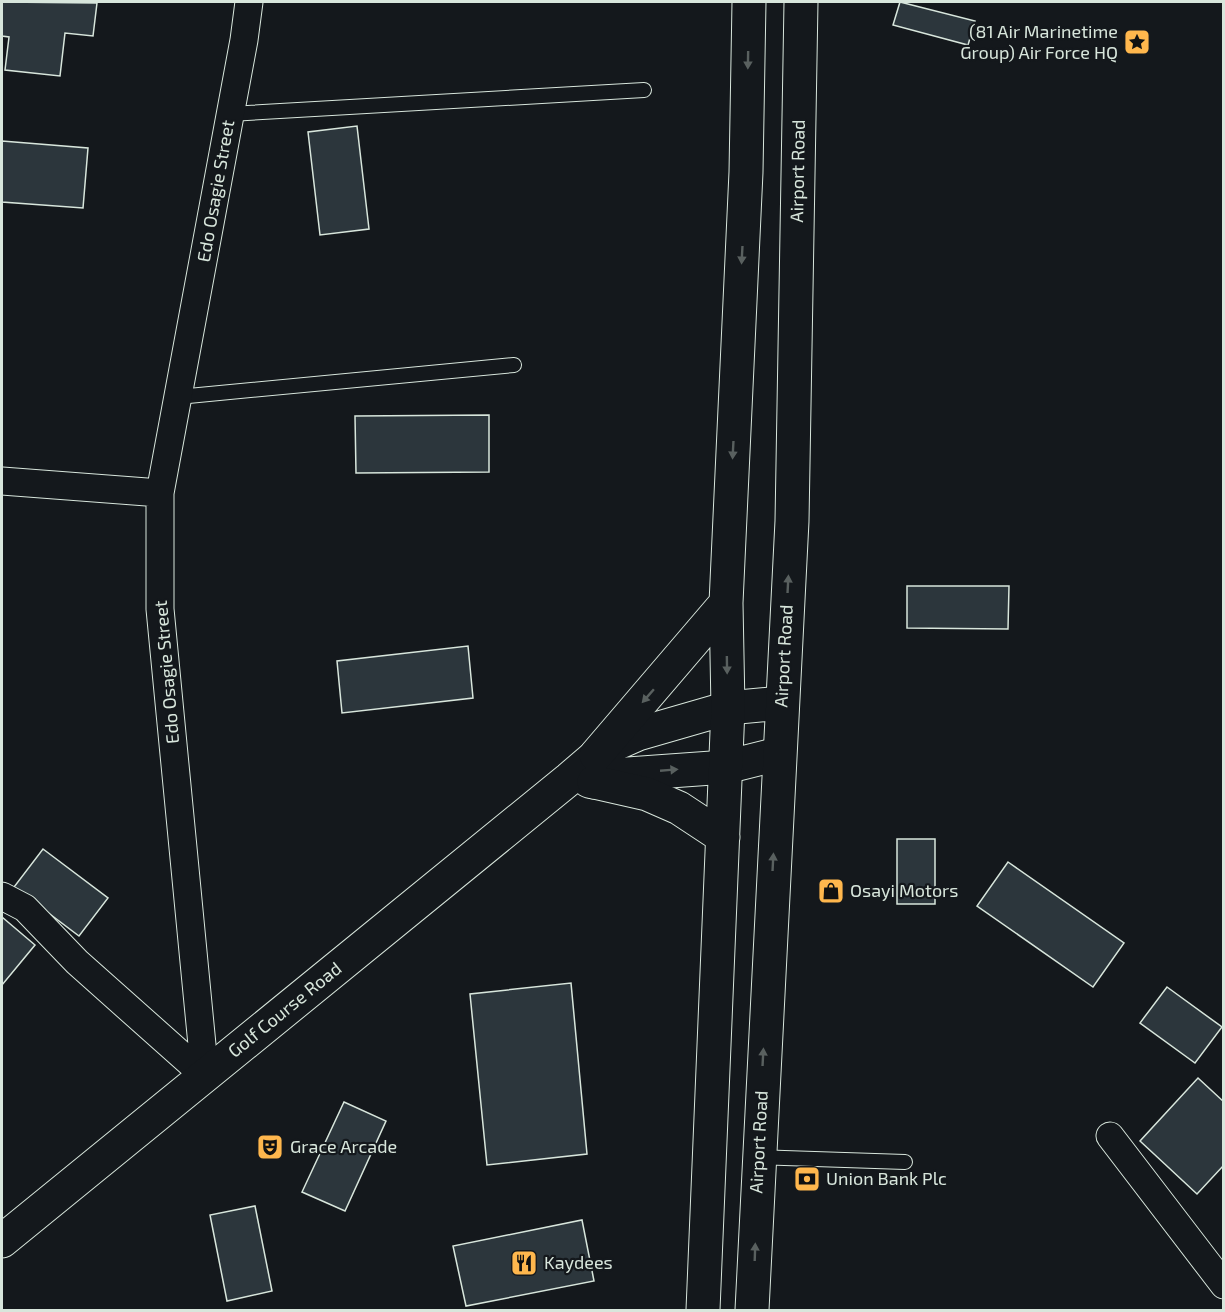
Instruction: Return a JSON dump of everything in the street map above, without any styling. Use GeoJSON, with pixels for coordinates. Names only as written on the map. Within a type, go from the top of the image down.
{"type":"FeatureCollection","features":[{"type":"Feature","properties":{"kind":"main road"},"geometry":{"type":"LineString","coordinates":[[703,1311],[726,767],[728,708],[726,603],[746,184],[749,2]]}},
{"type":"Feature","properties":{"kind":"main road","name":"Airport Road"},"geometry":{"type":"LineString","coordinates":[[752,1311],[778,754],[792,521],[801,2]]}},
{"type":"Feature","properties":{"kind":"main road"},"geometry":{"type":"LineString","coordinates":[[723,837],[679,808],[586,772],[726,603]]}},
{"type":"Feature","properties":{"kind":"main road","name":"Golf Course Road"},"geometry":{"type":"LineString","coordinates":[[2,1241],[586,772],[604,748],[638,734],[728,708],[782,702]]}},
{"type":"Feature","properties":{"kind":"main road","name":"Golf Course Road"},"geometry":{"type":"LineString","coordinates":[[586,772],[628,774],[726,767],[778,754]]}},
{"type":"Feature","properties":{"kind":"street","name":"Edo Osagie Street"},"geometry":{"type":"LineString","coordinates":[[205,1076],[160,609],[160,493],[244,40],[249,2]]}},
{"type":"Feature","properties":{"kind":"street"},"geometry":{"type":"LineString","coordinates":[[2,481],[160,493]]}},
{"type":"Feature","properties":{"kind":"street"},"geometry":{"type":"LineString","coordinates":[[2,896],[25,908],[77,962],[205,1076]]}},
{"type":"Feature","properties":{"kind":"street"},"geometry":{"type":"LineString","coordinates":[[1110,1136],[1224,1285]]}},
{"type":"Feature","properties":{"kind":"lane"},"geometry":{"type":"LineString","coordinates":[[230,114],[645,90]]}},
{"type":"Feature","properties":{"kind":"lane"},"geometry":{"type":"LineString","coordinates":[[178,397],[514,365]]}},
{"type":"Feature","properties":{"kind":"lane"},"geometry":{"type":"LineString","coordinates":[[758,1157],[905,1162]]}},
{"type":"Feature","properties":{"kind":"building"},"geometry":{"type":"Polygon","coordinates":[[[2,2],[97,3],[93,36],[65,33],[60,76],[5,70],[9,37],[2,36],[2,2]]]}},
{"type":"Feature","properties":{"kind":"building"},"geometry":{"type":"Polygon","coordinates":[[[900,2],[975,21],[968,45],[893,25],[900,2]]]}},
{"type":"Feature","properties":{"kind":"building"},"geometry":{"type":"Polygon","coordinates":[[[357,126],[369,229],[320,235],[308,132],[357,126]]]}},
{"type":"Feature","properties":{"kind":"building"},"geometry":{"type":"Polygon","coordinates":[[[2,141],[88,148],[83,208],[2,202],[2,141]]]}},
{"type":"Feature","properties":{"kind":"building"},"geometry":{"type":"Polygon","coordinates":[[[489,415],[489,472],[356,473],[355,416],[489,415]]]}},
{"type":"Feature","properties":{"kind":"building"},"geometry":{"type":"Polygon","coordinates":[[[907,586],[1009,586],[1008,629],[907,628],[907,586]]]}},
{"type":"Feature","properties":{"kind":"building"},"geometry":{"type":"Polygon","coordinates":[[[468,646],[473,698],[342,713],[337,661],[468,646]]]}},
{"type":"Feature","properties":{"kind":"building"},"geometry":{"type":"Polygon","coordinates":[[[897,839],[935,839],[935,904],[897,904],[897,839]]]}},
{"type":"Feature","properties":{"kind":"building"},"geometry":{"type":"Polygon","coordinates":[[[43,849],[108,898],[79,936],[14,887],[43,849]]]}},
{"type":"Feature","properties":{"kind":"building"},"geometry":{"type":"Polygon","coordinates":[[[1008,862],[1124,943],[1093,987],[977,906],[1008,862]]]}},
{"type":"Feature","properties":{"kind":"building"},"geometry":{"type":"Polygon","coordinates":[[[2,917],[35,945],[2,985],[2,917]]]}},
{"type":"Feature","properties":{"kind":"building"},"geometry":{"type":"Polygon","coordinates":[[[571,983],[587,1154],[487,1165],[470,994],[571,983]]]}},
{"type":"Feature","properties":{"kind":"building"},"geometry":{"type":"Polygon","coordinates":[[[1167,987],[1222,1027],[1195,1063],[1140,1023],[1167,987]]]}},
{"type":"Feature","properties":{"kind":"building"},"geometry":{"type":"Polygon","coordinates":[[[1198,1078],[1224,1102],[1224,1165],[1197,1194],[1140,1141],[1198,1078]]]}},
{"type":"Feature","properties":{"kind":"building"},"geometry":{"type":"Polygon","coordinates":[[[344,1102],[386,1121],[345,1211],[302,1192],[344,1102]]]}},
{"type":"Feature","properties":{"kind":"building"},"geometry":{"type":"Polygon","coordinates":[[[255,1206],[272,1291],[227,1301],[210,1215],[255,1206]]]}},
{"type":"Feature","properties":{"kind":"building","name":"Kaydees"},"geometry":{"type":"Polygon","coordinates":[[[582,1220],[594,1281],[466,1306],[453,1246],[582,1220]]]}},
{"type":"Feature","properties":{"kind":"place","name":"(81 Air Marinetime Group) Air Force HQ"},"geometry":{"type":"Point","coordinates":[1137,42]}},
{"type":"Feature","properties":{"kind":"place","name":"Osayi Motors"},"geometry":{"type":"Point","coordinates":[831,891]}},
{"type":"Feature","properties":{"kind":"place","name":"Grace Arcade"},"geometry":{"type":"Point","coordinates":[270,1147]}},
{"type":"Feature","properties":{"kind":"place","name":"Union Bank Plc"},"geometry":{"type":"Point","coordinates":[807,1179]}},
{"type":"Feature","properties":{"kind":"place","name":"Kaydees"},"geometry":{"type":"Point","coordinates":[524,1263]}}]}
